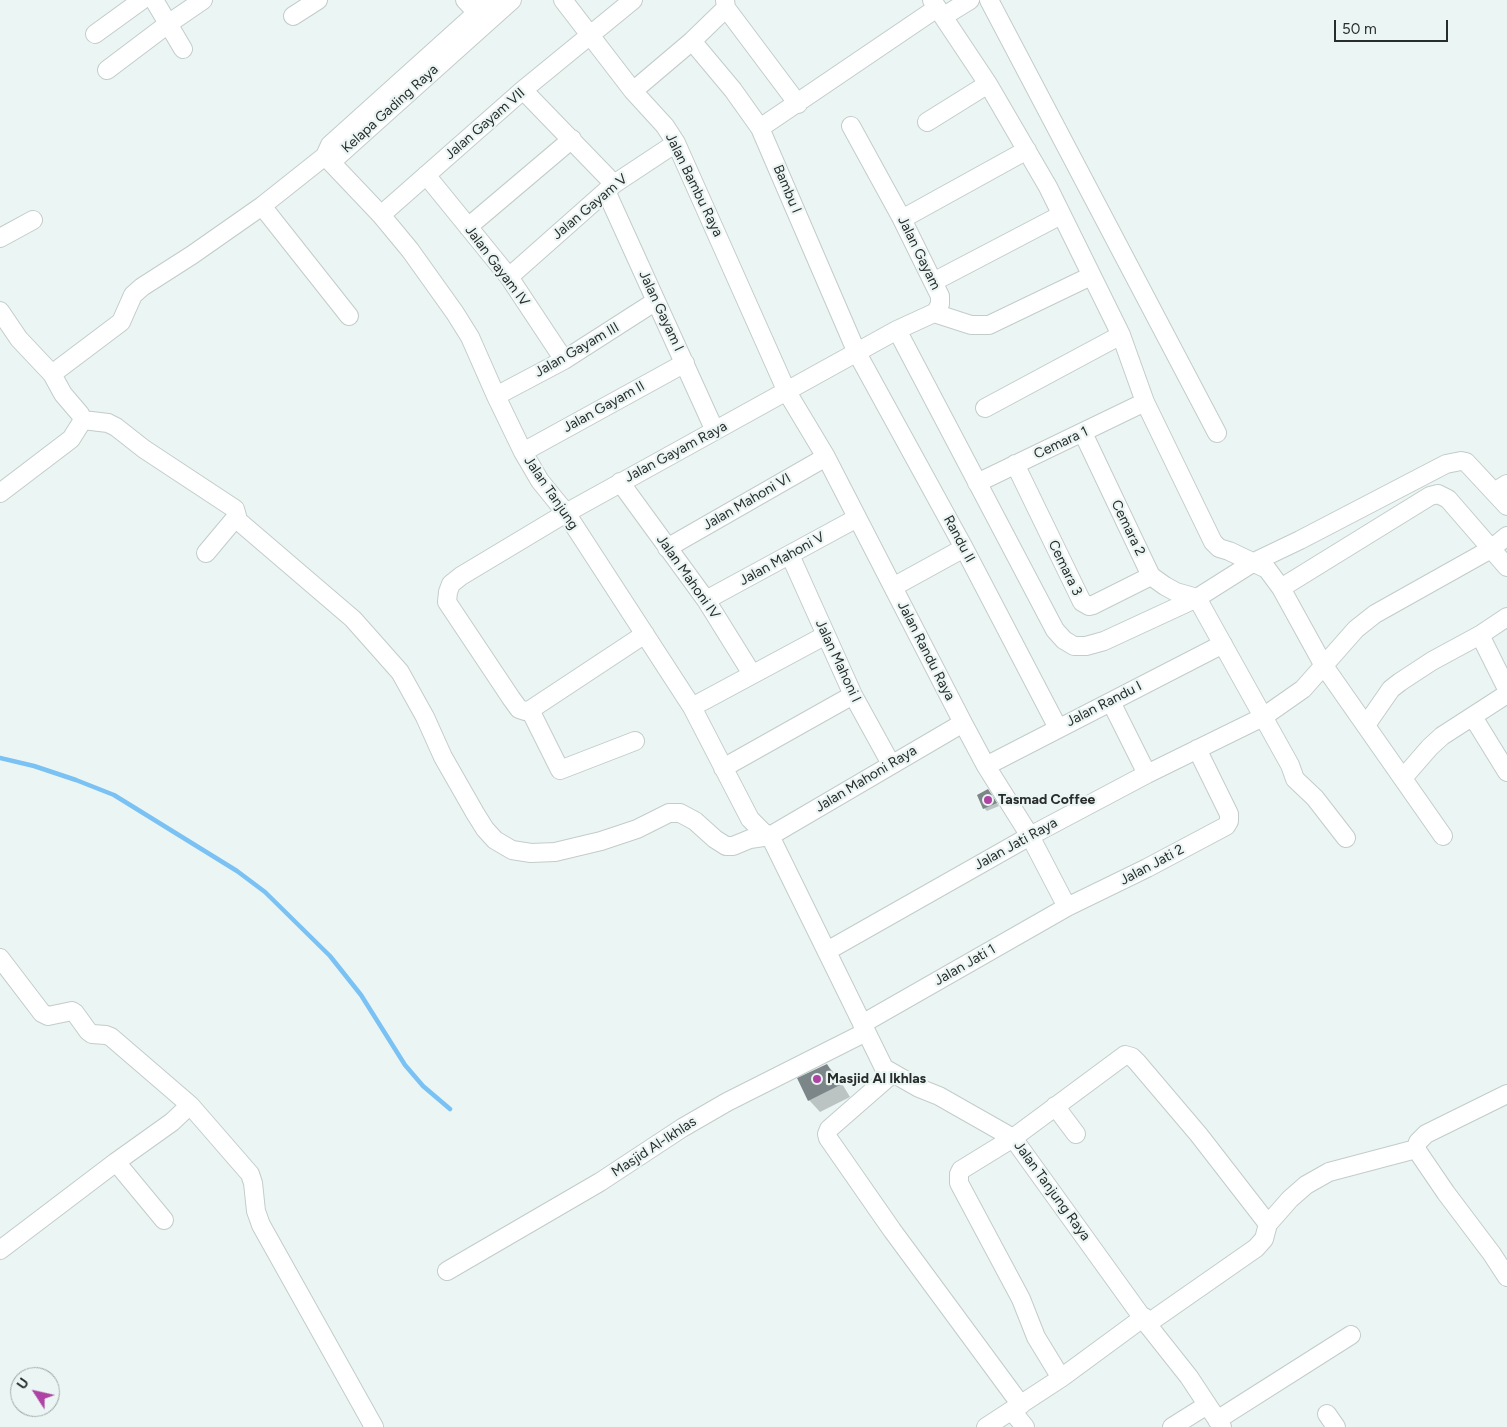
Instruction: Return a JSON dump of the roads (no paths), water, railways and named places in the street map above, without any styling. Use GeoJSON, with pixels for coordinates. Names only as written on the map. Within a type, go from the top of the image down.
{"type":"FeatureCollection","features":[{"type":"Feature","properties":{"kind":"street"},"geometry":{"type":"LineString","coordinates":[[95,34],[142,0]]}},
{"type":"Feature","properties":{"kind":"street"},"geometry":{"type":"LineString","coordinates":[[154,0],[183,49]]}},
{"type":"Feature","properties":{"kind":"street"},"geometry":{"type":"LineString","coordinates":[[107,70],[203,0]]}},
{"type":"Feature","properties":{"kind":"street"},"geometry":{"type":"LineString","coordinates":[[293,16],[318,0]]}},
{"type":"Feature","properties":{"kind":"street","name":"Kelapa Gading Raya"},"geometry":{"type":"LineString","coordinates":[[491,0],[471,6],[330,145],[325,156],[338,156],[512,0]]}},
{"type":"Feature","properties":{"kind":"street","name":"Jalan Bambu Raya"},"geometry":{"type":"LineString","coordinates":[[563,0],[633,91],[665,126],[676,143],[787,392]]}},
{"type":"Feature","properties":{"kind":"street","name":"Jalan Gayam VII"},"geometry":{"type":"LineString","coordinates":[[381,215],[523,90],[633,0]]}},
{"type":"Feature","properties":{"kind":"street"},"geometry":{"type":"LineString","coordinates":[[760,128],[938,8],[970,0]]}},
{"type":"Feature","properties":{"kind":"street"},"geometry":{"type":"LineString","coordinates":[[989,0],[1218,433]]}},
{"type":"Feature","properties":{"kind":"street"},"geometry":{"type":"LineString","coordinates":[[633,91],[692,41],[726,4],[798,104]]}},
{"type":"Feature","properties":{"kind":"street"},"geometry":{"type":"LineString","coordinates":[[938,8],[988,84],[1062,215],[1121,335],[1145,402],[1213,542],[1219,548],[1267,569],[1281,588],[1324,666],[1442,836]]}},
{"type":"Feature","properties":{"kind":"street","name":"Bambu I"},"geometry":{"type":"LineString","coordinates":[[692,41],[733,90],[760,128],[857,353]]}},
{"type":"Feature","properties":{"kind":"street"},"geometry":{"type":"LineString","coordinates":[[927,122],[988,84]]}},
{"type":"Feature","properties":{"kind":"street","name":"Jalan Gayam I"},"geometry":{"type":"LineString","coordinates":[[523,90],[572,139],[610,188],[656,301],[715,431]]}},
{"type":"Feature","properties":{"kind":"street","name":"Jalan Gayam"},"geometry":{"type":"LineString","coordinates":[[851,126],[934,282],[940,296],[940,304],[934,313]]}},
{"type":"Feature","properties":{"kind":"street"},"geometry":{"type":"LineString","coordinates":[[468,227],[572,139]]}},
{"type":"Feature","properties":{"kind":"street","name":"Jalan Gayam V"},"geometry":{"type":"LineString","coordinates":[[509,277],[610,188],[676,143]]}},
{"type":"Feature","properties":{"kind":"street"},"geometry":{"type":"LineString","coordinates":[[902,219],[1026,150]]}},
{"type":"Feature","properties":{"kind":"street"},"geometry":{"type":"LineString","coordinates":[[52,374],[122,322],[133,295],[142,287],[262,206],[325,156]]}},
{"type":"Feature","properties":{"kind":"street","name":"Jalan Tanjung"},"geometry":{"type":"LineString","coordinates":[[325,156],[381,215],[410,250],[455,313],[470,337],[523,452],[540,481],[566,514],[692,707],[750,819],[770,836]]}},
{"type":"Feature","properties":{"kind":"street","name":"Jalan Gayam IV"},"geometry":{"type":"LineString","coordinates":[[426,175],[509,277],[564,360]]}},
{"type":"Feature","properties":{"kind":"street"},"geometry":{"type":"LineString","coordinates":[[262,206],[349,316]]}},
{"type":"Feature","properties":{"kind":"street"},"geometry":{"type":"LineString","coordinates":[[934,282],[1062,215]]}},
{"type":"Feature","properties":{"kind":"street"},"geometry":{"type":"LineString","coordinates":[[0,238],[33,220]]}},
{"type":"Feature","properties":{"kind":"street"},"geometry":{"type":"LineString","coordinates":[[787,392],[897,330],[934,313],[971,325],[989,325],[1091,276]]}},
{"type":"Feature","properties":{"kind":"street","name":"Jalan Gayam III"},"geometry":{"type":"LineString","coordinates":[[496,396],[564,360],[656,301]]}},
{"type":"Feature","properties":{"kind":"street"},"geometry":{"type":"LineString","coordinates":[[0,312],[19,339],[52,374],[83,420],[108,423],[116,427],[144,449],[235,509],[237,516],[206,553]]}},
{"type":"Feature","properties":{"kind":"street"},"geometry":{"type":"LineString","coordinates":[[897,330],[1055,630],[1064,640],[1074,646],[1086,646],[1104,641],[1197,598],[1254,562],[1446,464],[1466,462],[1501,488],[1507,506]]}},
{"type":"Feature","properties":{"kind":"street"},"geometry":{"type":"LineString","coordinates":[[985,408],[1121,335]]}},
{"type":"Feature","properties":{"kind":"street","name":"Randu II"},"geometry":{"type":"LineString","coordinates":[[857,353],[964,548],[1058,728]]}},
{"type":"Feature","properties":{"kind":"street","name":"Jalan Gayam II"},"geometry":{"type":"LineString","coordinates":[[523,452],[685,363]]}},
{"type":"Feature","properties":{"kind":"street","name":"Jalan Gayam Raya"},"geometry":{"type":"LineString","coordinates":[[530,710],[519,709],[447,602],[451,584],[461,576],[620,482],[787,392]]}},
{"type":"Feature","properties":{"kind":"street","name":"Jalan Randu Raya"},"geometry":{"type":"LineString","coordinates":[[787,392],[826,456],[986,766],[1030,836],[1067,907]]}},
{"type":"Feature","properties":{"kind":"street","name":"Cemara 1"},"geometry":{"type":"LineString","coordinates":[[977,483],[1145,402]]}},
{"type":"Feature","properties":{"kind":"street"},"geometry":{"type":"LineString","coordinates":[[0,493],[71,439],[83,420]]}},
{"type":"Feature","properties":{"kind":"street","name":"Cemara 2"},"geometry":{"type":"LineString","coordinates":[[1082,433],[1151,576]]}},
{"type":"Feature","properties":{"kind":"street","name":"Jalan Mahoni VI"},"geometry":{"type":"LineString","coordinates":[[667,548],[826,456]]}},
{"type":"Feature","properties":{"kind":"street","name":"Cemara 3"},"geometry":{"type":"LineString","coordinates":[[1015,464],[1082,602],[1089,606],[1092,605],[1151,576]]}},
{"type":"Feature","properties":{"kind":"street","name":"Jalan Mahoni IV"},"geometry":{"type":"LineString","coordinates":[[620,482],[706,600],[752,674]]}},
{"type":"Feature","properties":{"kind":"street"},"geometry":{"type":"LineString","coordinates":[[1281,588],[1430,496],[1438,494],[1448,499],[1507,567]]}},
{"type":"Feature","properties":{"kind":"street","name":"Jalan Mahoni Raya"},"geometry":{"type":"LineString","coordinates":[[235,518],[352,619],[400,672],[425,717],[443,756],[485,829],[495,840],[512,850],[531,853],[555,852],[601,841],[669,813],[680,813],[695,821],[726,846],[733,846],[750,839],[770,836],[963,723]]}},
{"type":"Feature","properties":{"kind":"street","name":"Jalan Mahoni V"},"geometry":{"type":"LineString","coordinates":[[706,600],[857,518]]}},
{"type":"Feature","properties":{"kind":"street","name":"Jalan Jati Raya"},"geometry":{"type":"LineString","coordinates":[[827,951],[1030,836],[1147,774],[1263,717],[1303,689],[1356,629],[1375,614],[1491,549],[1507,536]]}},
{"type":"Feature","properties":{"kind":"street"},"geometry":{"type":"LineString","coordinates":[[893,587],[964,548]]}},
{"type":"Feature","properties":{"kind":"street","name":"Jalan Mahoni I"},"geometry":{"type":"LineString","coordinates":[[790,555],[854,695],[892,764]]}},
{"type":"Feature","properties":{"kind":"street"},"geometry":{"type":"LineString","coordinates":[[1151,576],[1176,592],[1197,598],[1290,765],[1295,779],[1315,798],[1346,838]]}},
{"type":"Feature","properties":{"kind":"street"},"geometry":{"type":"LineString","coordinates":[[1366,725],[1391,689],[1400,682],[1507,617]]}},
{"type":"Feature","properties":{"kind":"street"},"geometry":{"type":"LineString","coordinates":[[635,741],[560,770],[530,710],[645,634]]}},
{"type":"Feature","properties":{"kind":"street"},"geometry":{"type":"LineString","coordinates":[[1480,634],[1507,688]]}},
{"type":"Feature","properties":{"kind":"street"},"geometry":{"type":"LineString","coordinates":[[692,707],[826,635]]}},
{"type":"Feature","properties":{"kind":"street","name":"Jalan Randu I"},"geometry":{"type":"LineString","coordinates":[[986,766],[1223,644]]}},
{"type":"Feature","properties":{"kind":"street"},"geometry":{"type":"LineString","coordinates":[[1403,778],[1442,736],[1507,694]]}},
{"type":"Feature","properties":{"kind":"street"},"geometry":{"type":"LineString","coordinates":[[723,768],[854,695]]}},
{"type":"Feature","properties":{"kind":"street"},"geometry":{"type":"LineString","coordinates":[[1111,702],[1147,774]]}},
{"type":"Feature","properties":{"kind":"street"},"geometry":{"type":"LineString","coordinates":[[1472,717],[1507,772]]}},
{"type":"Feature","properties":{"kind":"street","name":"Jalan Jati 2"},"geometry":{"type":"LineString","coordinates":[[1067,907],[1226,826],[1229,821],[1229,814],[1197,749]]}},
{"type":"Feature","properties":{"kind":"street","name":"Jalan Tanjung Raya"},"geometry":{"type":"LineString","coordinates":[[770,836],[884,1068],[892,1074],[939,1096],[1013,1138],[1189,1377],[1220,1424]]}},
{"type":"Feature","properties":{"kind":"street","name":"Jalan Jati 1"},"geometry":{"type":"LineString","coordinates":[[864,1028],[1067,907]]}},
{"type":"Feature","properties":{"kind":"street"},"geometry":{"type":"LineString","coordinates":[[0,958],[42,1013],[48,1016],[72,1011],[92,1034],[111,1037],[190,1105],[250,1174],[253,1183],[256,1211],[261,1225],[374,1427]]}},
{"type":"Feature","properties":{"kind":"street","name":"Masjid Al-Ikhlas"},"geometry":{"type":"LineString","coordinates":[[447,1271],[600,1182],[682,1128],[726,1102],[864,1028]]}},
{"type":"Feature","properties":{"kind":"street"},"geometry":{"type":"LineString","coordinates":[[1061,1378],[1036,1337],[1021,1298],[959,1183],[961,1170],[1013,1138],[1125,1055],[1132,1057],[1200,1135],[1268,1224]]}},
{"type":"Feature","properties":{"kind":"street"},"geometry":{"type":"LineString","coordinates":[[892,1074],[829,1129],[828,1138],[1017,1408],[1025,1427]]}},
{"type":"Feature","properties":{"kind":"street"},"geometry":{"type":"LineString","coordinates":[[1416,1149],[1418,1142],[1426,1134],[1507,1094]]}},
{"type":"Feature","properties":{"kind":"street"},"geometry":{"type":"LineString","coordinates":[[0,1250],[172,1122],[190,1105]]}},
{"type":"Feature","properties":{"kind":"street"},"geometry":{"type":"LineString","coordinates":[[1055,1106],[1076,1134]]}},
{"type":"Feature","properties":{"kind":"street"},"geometry":{"type":"LineString","coordinates":[[986,1427],[1256,1248],[1264,1239],[1268,1224],[1290,1199],[1306,1185],[1329,1172],[1416,1149]]}},
{"type":"Feature","properties":{"kind":"street"},"geometry":{"type":"LineString","coordinates":[[1416,1149],[1507,1277]]}},
{"type":"Feature","properties":{"kind":"street"},"geometry":{"type":"LineString","coordinates":[[116,1162],[164,1220]]}},
{"type":"Feature","properties":{"kind":"street"},"geometry":{"type":"LineString","coordinates":[[1220,1424],[1351,1335]]}},
{"type":"Feature","properties":{"kind":"street"},"geometry":{"type":"LineString","coordinates":[[1172,1427],[1207,1405]]}},
{"type":"Feature","properties":{"kind":"waterway"},"geometry":{"type":"LineString","coordinates":[[0,758],[34,766],[114,795],[237,871],[265,892],[330,956],[361,995],[405,1065],[423,1086],[450,1109]]}},
{"type":"Feature","properties":{"kind":"place","name":"Tasmad Coffee"},"geometry":{"type":"Point","coordinates":[988,800]}},
{"type":"Feature","properties":{"kind":"place","name":"Masjid Al Ikhlas"},"geometry":{"type":"Point","coordinates":[817,1079]}}]}
